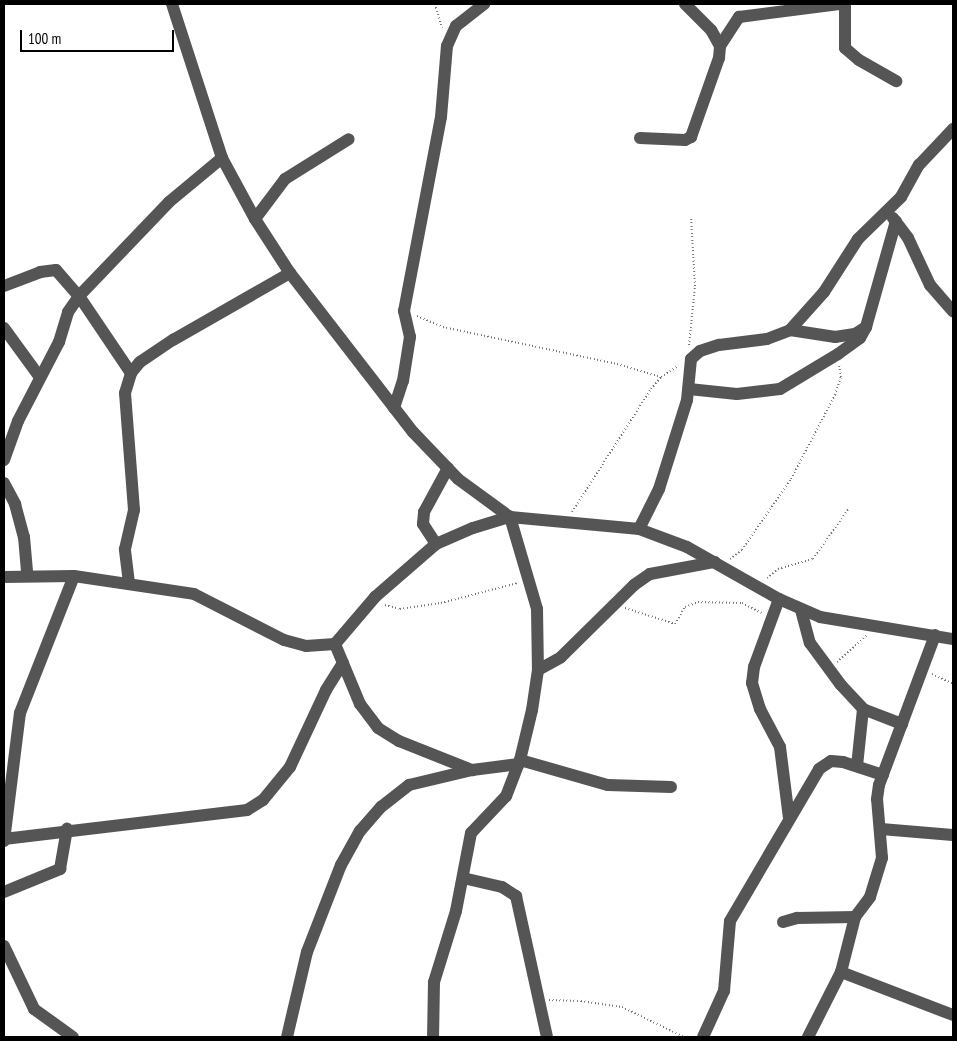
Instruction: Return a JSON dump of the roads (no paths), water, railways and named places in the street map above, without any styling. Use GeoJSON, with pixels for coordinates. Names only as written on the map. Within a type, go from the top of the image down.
{"type":"FeatureCollection","features":[{"type":"Feature","properties":{"kind":"street"},"geometry":{"type":"LineString","coordinates":[[172,4],[222,158],[255,219],[290,273],[394,408],[458,479],[510,517],[531,581],[537,609],[538,670],[520,762],[506,796],[471,832],[456,911],[434,982],[434,1037]]}},
{"type":"Feature","properties":{"kind":"street"},"geometry":{"type":"LineString","coordinates":[[394,408],[403,381],[410,337],[404,311],[441,117],[447,46],[456,26],[484,4]]}},
{"type":"Feature","properties":{"kind":"street"},"geometry":{"type":"LineString","coordinates":[[640,138],[685,140],[691,137],[720,58],[720,46],[711,30],[684,4]]}},
{"type":"Feature","properties":{"kind":"street"},"geometry":{"type":"LineString","coordinates":[[720,46],[739,16],[839,4]]}},
{"type":"Feature","properties":{"kind":"street"},"geometry":{"type":"LineString","coordinates":[[845,4],[845,48],[859,60],[896,81]]}},
{"type":"Feature","properties":{"kind":"street"},"geometry":{"type":"LineString","coordinates":[[639,529],[658,489],[689,389],[690,359],[700,351],[719,345],[767,339],[790,330],[824,292],[858,239],[901,197],[919,165],[953,130]]}},
{"type":"Feature","properties":{"kind":"street"},"geometry":{"type":"LineString","coordinates":[[255,219],[285,179],[349,139]]}},
{"type":"Feature","properties":{"kind":"street"},"geometry":{"type":"LineString","coordinates":[[4,460],[40,376],[59,342],[68,312],[79,296],[169,202],[222,158]]}},
{"type":"Feature","properties":{"kind":"street"},"geometry":{"type":"LineString","coordinates":[[886,212],[896,221],[908,238],[930,285],[953,311]]}},
{"type":"Feature","properties":{"kind":"street"},"geometry":{"type":"LineString","coordinates":[[689,389],[737,394],[780,389],[838,354],[860,338],[866,327],[896,221]]}},
{"type":"Feature","properties":{"kind":"street"},"geometry":{"type":"LineString","coordinates":[[4,286],[40,272],[56,270],[79,296],[131,373]]}},
{"type":"Feature","properties":{"kind":"street"},"geometry":{"type":"LineString","coordinates":[[129,583],[125,549],[134,510],[125,392],[131,373],[140,362],[173,340],[290,273]]}},
{"type":"Feature","properties":{"kind":"street"},"geometry":{"type":"LineString","coordinates":[[790,330],[836,337],[855,334],[866,327]]}},
{"type":"Feature","properties":{"kind":"street"},"geometry":{"type":"LineString","coordinates":[[4,328],[40,376]]}},
{"type":"Feature","properties":{"kind":"street"},"geometry":{"type":"LineString","coordinates":[[436,544],[423,524],[424,512],[448,468]]}},
{"type":"Feature","properties":{"kind":"street"},"geometry":{"type":"LineString","coordinates":[[4,483],[15,504],[24,537],[27,575]]}},
{"type":"Feature","properties":{"kind":"street"},"geometry":{"type":"LineString","coordinates":[[4,577],[27,575],[74,576],[194,594],[284,640],[306,646],[334,644],[375,597],[436,544],[473,528],[510,517],[567,520],[639,529],[687,547],[801,610],[840,621],[953,639]]}},
{"type":"Feature","properties":{"kind":"street"},"geometry":{"type":"LineString","coordinates":[[538,670],[561,657],[613,604],[650,574],[715,562]]}},
{"type":"Feature","properties":{"kind":"street"},"geometry":{"type":"LineString","coordinates":[[74,576],[20,713],[4,840],[68,829],[247,810],[263,800],[290,767],[326,690],[343,663]]}},
{"type":"Feature","properties":{"kind":"street"},"geometry":{"type":"LineString","coordinates":[[779,599],[754,667],[752,683],[760,709],[780,747],[790,818]]}},
{"type":"Feature","properties":{"kind":"street"},"geometry":{"type":"LineString","coordinates":[[801,610],[810,642],[863,709],[902,724]]}},
{"type":"Feature","properties":{"kind":"street"},"geometry":{"type":"LineString","coordinates":[[808,1037],[841,972],[855,916],[875,887],[882,858],[877,799],[883,775],[935,635]]}},
{"type":"Feature","properties":{"kind":"street"},"geometry":{"type":"LineString","coordinates":[[334,644],[360,704],[378,728],[427,754],[472,770]]}},
{"type":"Feature","properties":{"kind":"street"},"geometry":{"type":"LineString","coordinates":[[857,766],[863,709]]}},
{"type":"Feature","properties":{"kind":"street"},"geometry":{"type":"LineString","coordinates":[[703,1037],[724,991],[730,921],[790,818],[825,763],[831,761],[857,766],[883,775]]}},
{"type":"Feature","properties":{"kind":"street"},"geometry":{"type":"LineString","coordinates":[[287,1037],[307,952],[341,865],[360,831],[381,807],[409,785],[472,770],[520,762],[608,785],[671,787]]}},
{"type":"Feature","properties":{"kind":"street"},"geometry":{"type":"LineString","coordinates":[[4,892],[60,869],[68,829]]}},
{"type":"Feature","properties":{"kind":"street"},"geometry":{"type":"LineString","coordinates":[[881,829],[953,835]]}},
{"type":"Feature","properties":{"kind":"street"},"geometry":{"type":"LineString","coordinates":[[463,878],[502,887],[516,896],[547,1037]]}},
{"type":"Feature","properties":{"kind":"street"},"geometry":{"type":"LineString","coordinates":[[783,922],[797,918],[855,916]]}},
{"type":"Feature","properties":{"kind":"street"},"geometry":{"type":"LineString","coordinates":[[4,946],[34,1009],[67,1036]]}},
{"type":"Feature","properties":{"kind":"street"},"geometry":{"type":"LineString","coordinates":[[841,972],[953,1015]]}}]}
